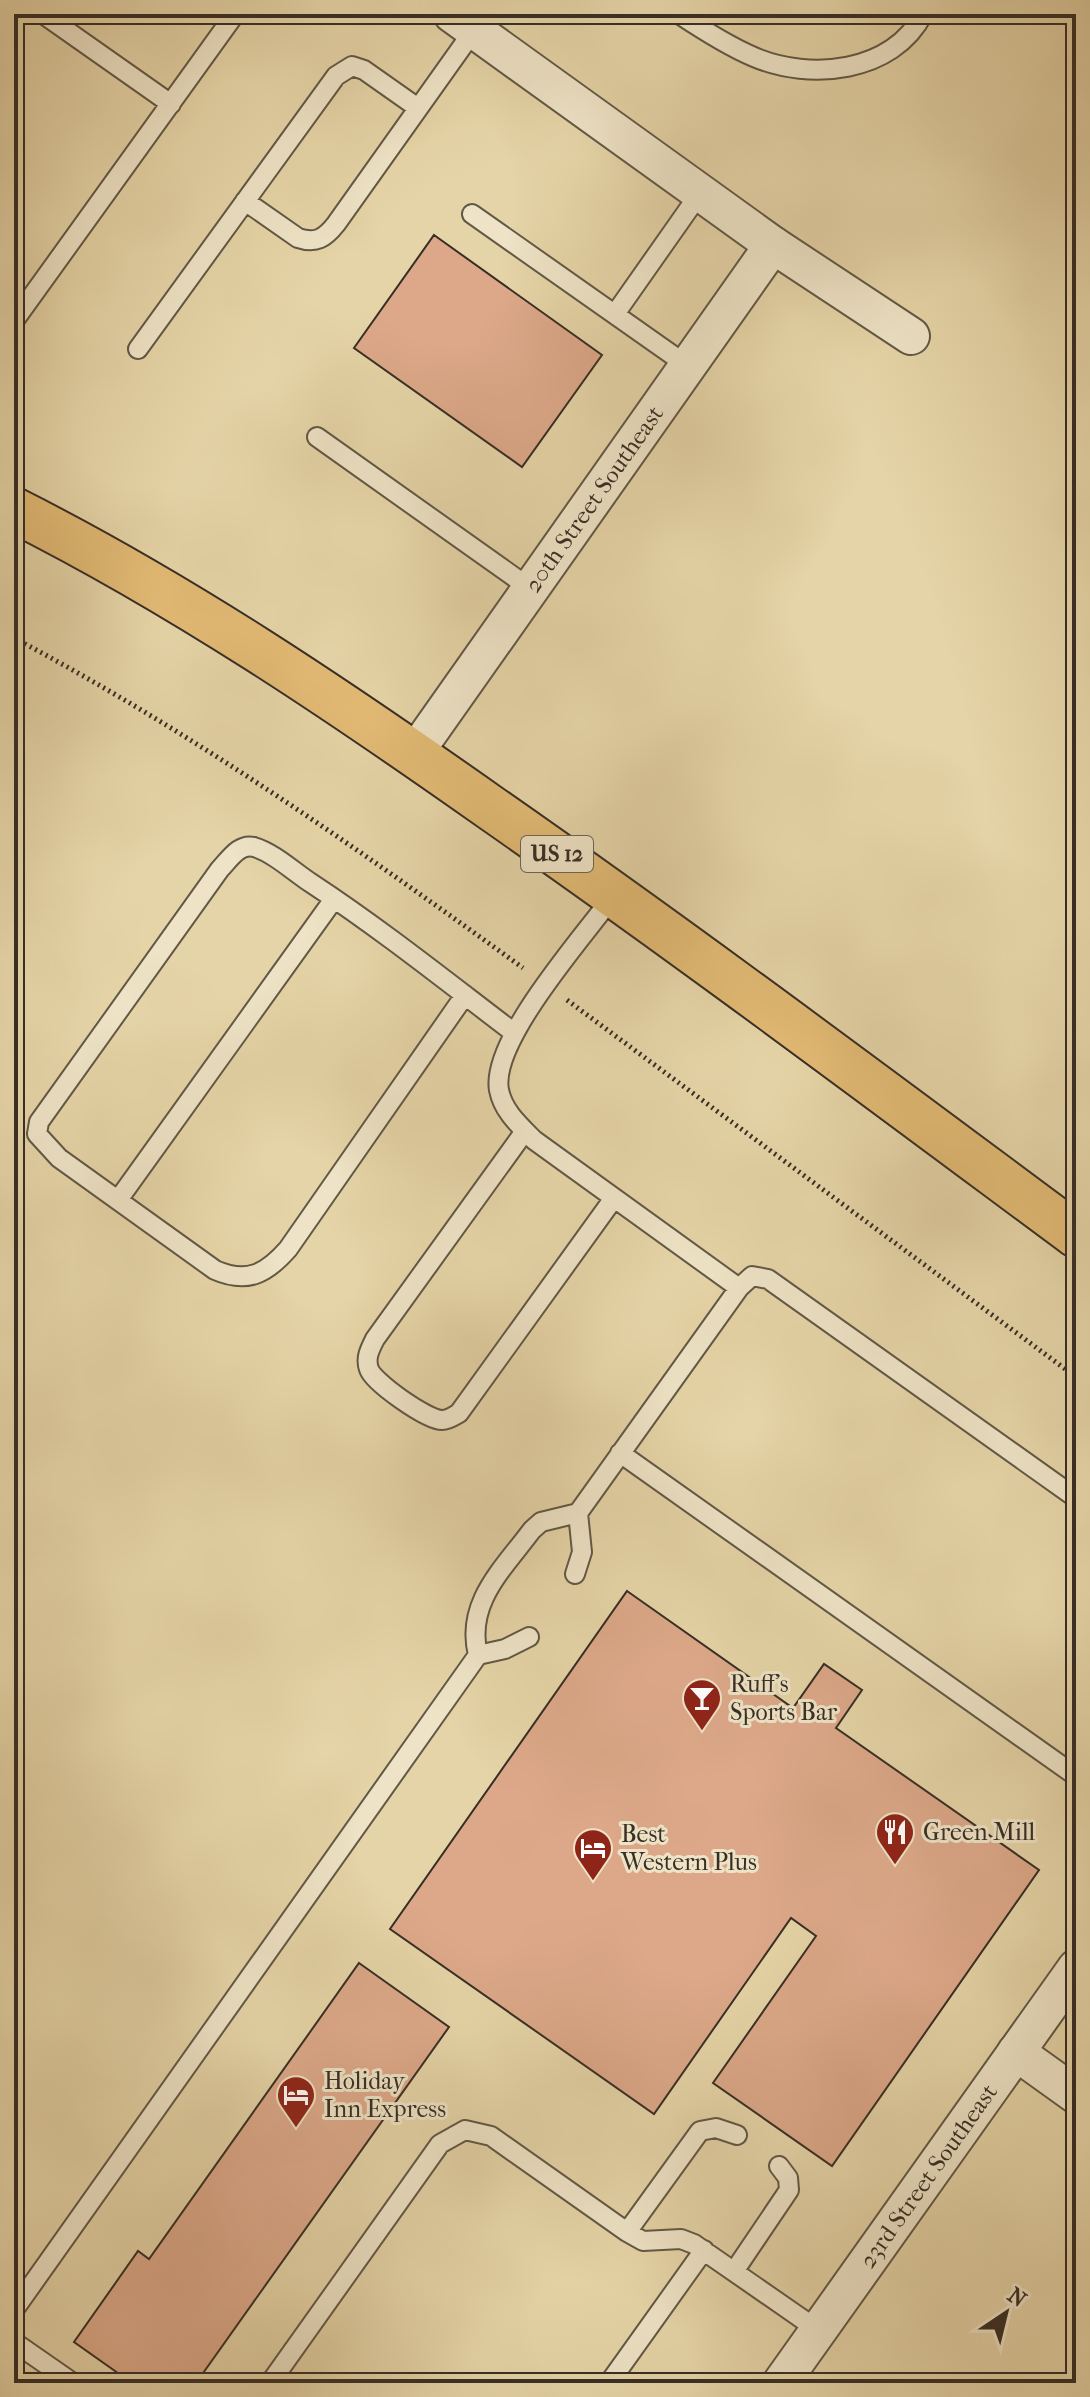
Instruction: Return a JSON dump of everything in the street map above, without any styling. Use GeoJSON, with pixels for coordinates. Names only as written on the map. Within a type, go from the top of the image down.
{"type":"FeatureCollection","features":[{"type":"Feature","properties":{"kind":"highway","name":"US 12"},"geometry":{"type":"LineString","coordinates":[[14,510],[212,622],[414,754],[614,895],[1076,1235]]}},
{"type":"Feature","properties":{"kind":"street"},"geometry":{"type":"LineString","coordinates":[[463,22],[773,245],[911,336]]}},
{"type":"Feature","properties":{"kind":"street","name":"20th Street Southeast"},"geometry":{"type":"LineString","coordinates":[[414,754],[773,245]]}},
{"type":"Feature","properties":{"kind":"street","name":"23rd Street Southeast"},"geometry":{"type":"LineString","coordinates":[[781,2383],[1076,1968]]}},
{"type":"Feature","properties":{"kind":"street"},"geometry":{"type":"LineString","coordinates":[[1016,2052],[1076,2095]]}},
{"type":"Feature","properties":{"kind":"lane"},"geometry":{"type":"LineString","coordinates":[[43,14],[171,104]]}},
{"type":"Feature","properties":{"kind":"lane"},"geometry":{"type":"LineString","coordinates":[[14,321],[235,14]]}},
{"type":"Feature","properties":{"kind":"lane"},"geometry":{"type":"LineString","coordinates":[[679,14],[757,58],[815,71],[874,62],[916,28],[923,14]]}},
{"type":"Feature","properties":{"kind":"lane"},"geometry":{"type":"LineString","coordinates":[[245,201],[298,238],[317,241],[336,224],[418,108],[463,22]]}},
{"type":"Feature","properties":{"kind":"lane"},"geometry":{"type":"LineString","coordinates":[[138,349],[344,69],[352,66],[364,70],[418,108]]}},
{"type":"Feature","properties":{"kind":"lane"},"geometry":{"type":"LineString","coordinates":[[615,314],[700,193]]}},
{"type":"Feature","properties":{"kind":"lane"},"geometry":{"type":"LineString","coordinates":[[472,214],[688,366]]}},
{"type":"Feature","properties":{"kind":"lane"},"geometry":{"type":"LineString","coordinates":[[317,437],[531,589]]}},
{"type":"Feature","properties":{"kind":"lane"},"geometry":{"type":"LineString","coordinates":[[465,995],[288,1249],[275,1264],[243,1279],[215,1270],[44,1145],[37,1134],[39,1122],[202,895],[233,854],[243,847],[253,847],[334,899],[465,995],[513,1032]]}},
{"type":"Feature","properties":{"kind":"lane"},"geometry":{"type":"LineString","coordinates":[[614,895],[513,1032],[501,1059],[499,1089],[511,1117],[525,1131],[739,1288]]}},
{"type":"Feature","properties":{"kind":"lane"},"geometry":{"type":"LineString","coordinates":[[118,1200],[334,899]]}},
{"type":"Feature","properties":{"kind":"lane"},"geometry":{"type":"LineString","coordinates":[[525,1131],[375,1339],[368,1365],[370,1374],[387,1388],[431,1418],[445,1420],[459,1413],[614,1198]]}},
{"type":"Feature","properties":{"kind":"lane"},"geometry":{"type":"LineString","coordinates":[[575,1574],[582,1552],[578,1513],[739,1288],[752,1276],[768,1279],[1076,1498]]}},
{"type":"Feature","properties":{"kind":"lane"},"geometry":{"type":"LineString","coordinates":[[620,1453],[1075,1773]]}},
{"type":"Feature","properties":{"kind":"lane"},"geometry":{"type":"LineString","coordinates":[[478,1655],[473,1621],[481,1601],[532,1530],[541,1522],[578,1513]]}},
{"type":"Feature","properties":{"kind":"lane"},"geometry":{"type":"LineString","coordinates":[[14,2310],[478,1655],[505,1649],[529,1637]]}},
{"type":"Feature","properties":{"kind":"lane"},"geometry":{"type":"LineString","coordinates":[[627,2232],[700,2131],[716,2128],[737,2135]]}},
{"type":"Feature","properties":{"kind":"lane"},"geometry":{"type":"LineString","coordinates":[[270,2383],[440,2144],[465,2130],[491,2136],[643,2241],[681,2239],[704,2250],[818,2330]]}},
{"type":"Feature","properties":{"kind":"lane"},"geometry":{"type":"LineString","coordinates":[[735,2270],[789,2190],[788,2178],[779,2166]]}},
{"type":"Feature","properties":{"kind":"lane"},"geometry":{"type":"LineString","coordinates":[[609,2383],[704,2250]]}},
{"type":"Feature","properties":{"kind":"lane"},"geometry":{"type":"LineString","coordinates":[[14,2342],[73,2383]]}},
{"type":"Feature","properties":{"kind":"building"},"geometry":{"type":"Polygon","coordinates":[[[434,235],[602,355],[522,467],[354,348],[434,235]]]}},
{"type":"Feature","properties":{"kind":"building"},"geometry":{"type":"Polygon","coordinates":[[[627,1591],[793,1708],[824,1664],[862,1690],[836,1728],[1039,1870],[832,2166],[713,2083],[816,1936],[791,1918],[654,2114],[390,1929],[627,1591]]]}},
{"type":"Feature","properties":{"kind":"building"},"geometry":{"type":"Polygon","coordinates":[[[359,1963],[449,2027],[196,2383],[132,2383],[74,2342],[138,2251],[149,2259],[359,1963]]]}},
{"type":"Feature","properties":{"kind":"place","name":"Ruff's Sports Bar"},"geometry":{"type":"Point","coordinates":[702,1732]}},
{"type":"Feature","properties":{"kind":"place","name":"Green Mill"},"geometry":{"type":"Point","coordinates":[895,1866]}},
{"type":"Feature","properties":{"kind":"place","name":"Best Western Plus"},"geometry":{"type":"Point","coordinates":[593,1882]}},
{"type":"Feature","properties":{"kind":"place","name":"Holiday Inn Express"},"geometry":{"type":"Point","coordinates":[296,2129]}}]}
